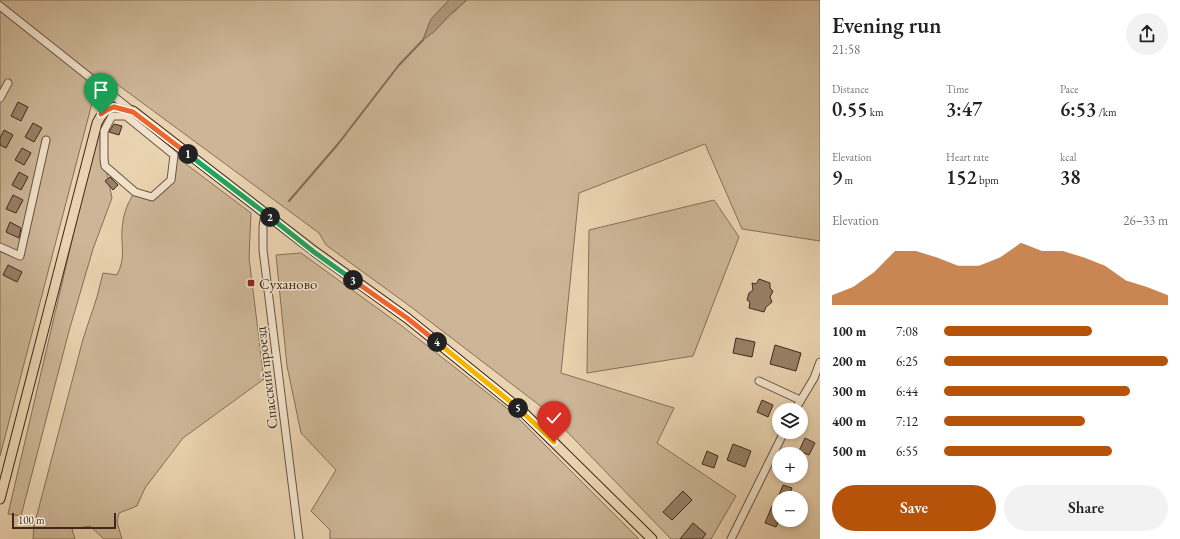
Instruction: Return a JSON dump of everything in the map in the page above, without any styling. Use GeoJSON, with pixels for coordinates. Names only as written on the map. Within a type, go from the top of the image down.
{"type":"FeatureCollection","features":[{"type":"Feature","properties":{"kind":"main road"},"geometry":{"type":"LineString","coordinates":[[0,500],[97,123],[101,114],[114,107],[133,112],[314,252],[407,318],[521,410],[652,539]]}},
{"type":"Feature","properties":{"kind":"street"},"geometry":{"type":"LineString","coordinates":[[0,6],[133,112]]}},
{"type":"Feature","properties":{"kind":"street"},"geometry":{"type":"LineString","coordinates":[[0,98],[8,83]]}},
{"type":"Feature","properties":{"kind":"street"},"geometry":{"type":"LineString","coordinates":[[112,116],[126,116],[174,155],[171,180],[152,197],[135,192],[105,166],[104,131],[112,116]]}},
{"type":"Feature","properties":{"kind":"street"},"geometry":{"type":"LineString","coordinates":[[0,247],[20,256],[46,140]]}},
{"type":"Feature","properties":{"kind":"street","name":"Спасский проезд"},"geometry":{"type":"LineString","coordinates":[[265,213],[263,227],[263,250],[299,539]]}},
{"type":"Feature","properties":{"kind":"street"},"geometry":{"type":"LineString","coordinates":[[798,403],[817,379],[820,362]]}},
{"type":"Feature","properties":{"kind":"street"},"geometry":{"type":"LineString","coordinates":[[759,381],[800,400]]}},
{"type":"Feature","properties":{"kind":"street"},"geometry":{"type":"LineString","coordinates":[[731,539],[781,439]]}},
{"type":"Feature","properties":{"kind":"shaded area"},"geometry":{"type":"Polygon","coordinates":[[[0,0],[449,0],[431,19],[423,39],[467,0],[820,0],[820,241],[742,229],[705,144],[579,193],[561,373],[674,408],[657,443],[736,496],[711,539],[671,539],[547,411],[411,307],[326,245],[319,233],[110,79],[92,103],[0,456],[0,0]]]}},
{"type":"Feature","properties":{"kind":"shaded area"},"geometry":{"type":"Polygon","coordinates":[[[449,0],[467,0],[449,15],[435,31],[423,40],[431,19],[449,0]]]}},
{"type":"Feature","properties":{"kind":"shaded area"},"geometry":{"type":"Polygon","coordinates":[[[99,125],[104,131],[104,159],[112,198],[93,249],[69,331],[21,516],[8,514],[99,125]]]}},
{"type":"Feature","properties":{"kind":"shaded area"},"geometry":{"type":"Polygon","coordinates":[[[174,155],[251,213],[249,258],[264,379],[183,438],[145,488],[137,506],[119,513],[117,522],[122,539],[104,539],[90,526],[72,529],[75,539],[33,539],[34,526],[83,339],[97,297],[103,273],[117,275],[120,269],[123,219],[126,210],[135,192],[152,197],[171,180],[174,155]]]}},
{"type":"Feature","properties":{"kind":"shaded area"},"geometry":{"type":"Polygon","coordinates":[[[714,200],[739,237],[693,356],[587,373],[589,230],[714,200]]]}},
{"type":"Feature","properties":{"kind":"shaded area"},"geometry":{"type":"Polygon","coordinates":[[[301,253],[402,326],[513,413],[639,539],[330,539],[330,530],[311,511],[336,470],[301,433],[287,366],[276,255],[301,253]]]}},
{"type":"Feature","properties":{"kind":"building"},"geometry":{"type":"Polygon","coordinates":[[[18,102],[28,107],[21,121],[11,116],[18,102]]]}},
{"type":"Feature","properties":{"kind":"building"},"geometry":{"type":"Polygon","coordinates":[[[33,123],[42,128],[34,142],[25,137],[33,123]]]}},
{"type":"Feature","properties":{"kind":"building"},"geometry":{"type":"Polygon","coordinates":[[[114,124],[122,126],[119,135],[109,132],[114,124]]]}},
{"type":"Feature","properties":{"kind":"building"},"geometry":{"type":"Polygon","coordinates":[[[4,130],[13,135],[6,148],[0,145],[0,138],[4,130]]]}},
{"type":"Feature","properties":{"kind":"building"},"geometry":{"type":"Polygon","coordinates":[[[22,148],[31,153],[24,165],[15,160],[22,148]]]}},
{"type":"Feature","properties":{"kind":"building"},"geometry":{"type":"Polygon","coordinates":[[[19,172],[28,177],[21,190],[12,185],[19,172]]]}},
{"type":"Feature","properties":{"kind":"building"},"geometry":{"type":"Polygon","coordinates":[[[110,177],[118,185],[113,190],[105,181],[110,177]]]}},
{"type":"Feature","properties":{"kind":"building"},"geometry":{"type":"Polygon","coordinates":[[[13,195],[23,200],[16,213],[6,209],[13,195]]]}},
{"type":"Feature","properties":{"kind":"building"},"geometry":{"type":"Polygon","coordinates":[[[10,222],[21,228],[19,238],[6,232],[10,222]]]}},
{"type":"Feature","properties":{"kind":"building"},"geometry":{"type":"Polygon","coordinates":[[[8,265],[22,272],[17,282],[3,275],[8,265]]]}},
{"type":"Feature","properties":{"kind":"building"},"geometry":{"type":"Polygon","coordinates":[[[759,279],[770,283],[770,288],[773,291],[770,297],[772,302],[766,307],[764,312],[749,308],[750,302],[747,300],[749,293],[753,290],[752,283],[756,284],[759,279]]]}},
{"type":"Feature","properties":{"kind":"building"},"geometry":{"type":"Polygon","coordinates":[[[736,338],[755,342],[752,357],[733,353],[736,338]]]}},
{"type":"Feature","properties":{"kind":"building"},"geometry":{"type":"Polygon","coordinates":[[[775,345],[801,353],[796,371],[770,364],[775,345]]]}},
{"type":"Feature","properties":{"kind":"building"},"geometry":{"type":"Polygon","coordinates":[[[762,400],[772,405],[768,417],[757,412],[762,400]]]}},
{"type":"Feature","properties":{"kind":"building"},"geometry":{"type":"Polygon","coordinates":[[[805,439],[815,443],[809,455],[808,447],[801,447],[805,439]]]}},
{"type":"Feature","properties":{"kind":"building"},"geometry":{"type":"Polygon","coordinates":[[[733,444],[751,451],[745,467],[727,460],[733,444]]]}},
{"type":"Feature","properties":{"kind":"building"},"geometry":{"type":"Polygon","coordinates":[[[707,451],[718,456],[714,468],[702,464],[707,451]]]}},
{"type":"Feature","properties":{"kind":"building"},"geometry":{"type":"Polygon","coordinates":[[[783,485],[792,488],[791,491],[781,491],[783,485]]]}},
{"type":"Feature","properties":{"kind":"building"},"geometry":{"type":"Polygon","coordinates":[[[683,491],[692,500],[672,520],[663,512],[683,491]]]}},
{"type":"Feature","properties":{"kind":"building"},"geometry":{"type":"Polygon","coordinates":[[[772,506],[772,526],[765,523],[772,506]]]}},
{"type":"Feature","properties":{"kind":"building"},"geometry":{"type":"Polygon","coordinates":[[[693,523],[706,534],[702,539],[680,539],[693,523]]]}},
{"type":"Feature","properties":{"kind":"waterway"},"geometry":{"type":"LineString","coordinates":[[289,201],[338,144],[399,65],[423,40]]}},
{"type":"Feature","properties":{"kind":"place","name":"Суханово"},"geometry":{"type":"Point","coordinates":[251,283]}},
{"type":"Feature","properties":{"kind":"route"},"geometry":{"type":"LineString","coordinates":[[101,114],[114,107],[123,108],[133,112],[314,252],[407,318],[521,410],[554,442]]}}]}
